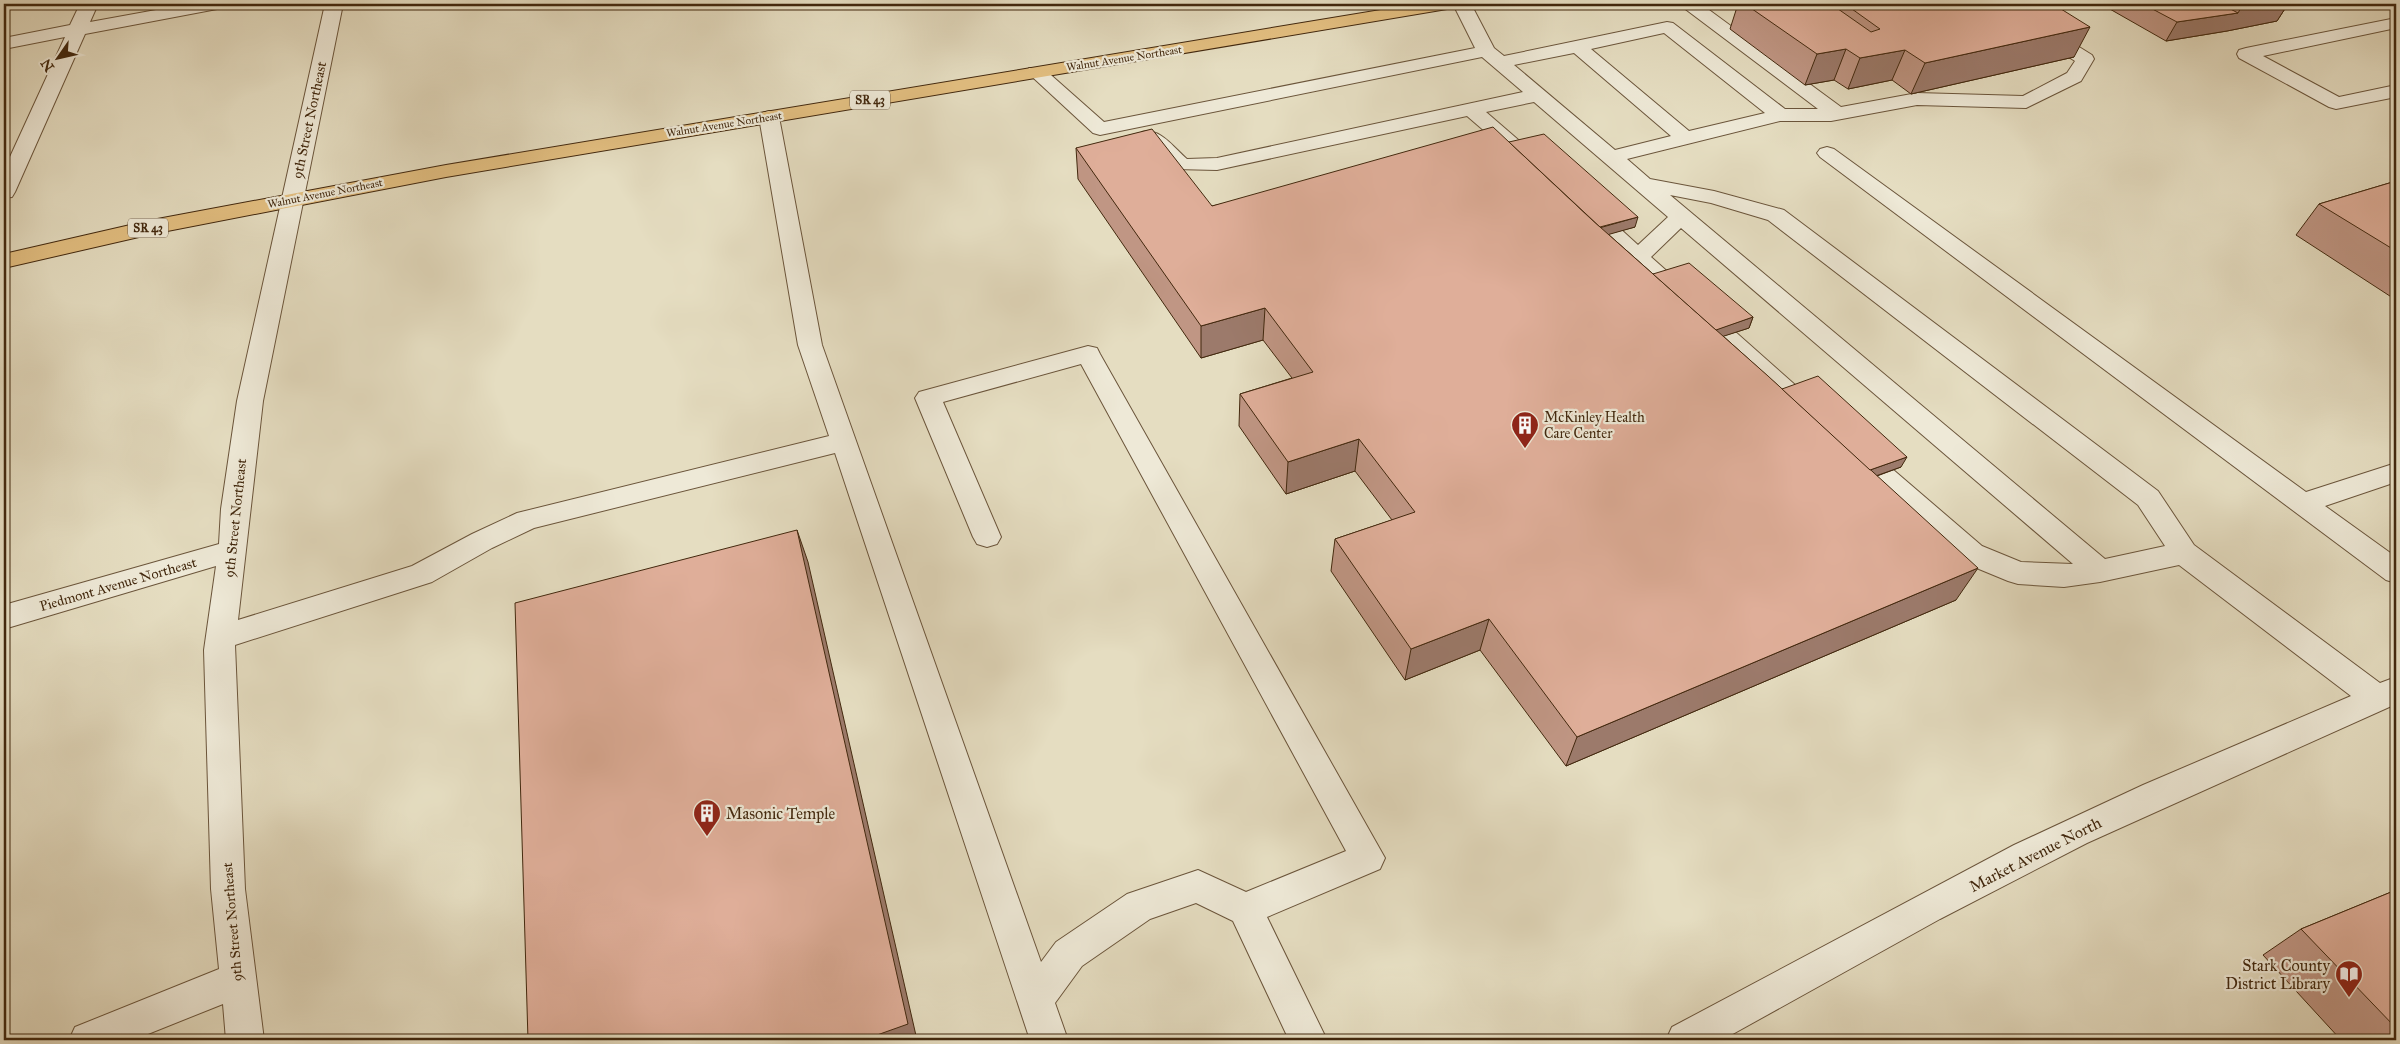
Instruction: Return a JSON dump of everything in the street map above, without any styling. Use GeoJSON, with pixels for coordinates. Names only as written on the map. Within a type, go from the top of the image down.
{"type":"FeatureCollection","features":[{"type":"Feature","properties":{"kind":"main road","name":"Walnut Avenue Northeast"},"geometry":{"type":"LineString","coordinates":[[4,261],[152,227],[293,198],[1447,4]]}},
{"type":"Feature","properties":{"kind":"street"},"geometry":{"type":"LineString","coordinates":[[4,192],[89,4]]}},
{"type":"Feature","properties":{"kind":"street"},"geometry":{"type":"LineString","coordinates":[[4,43],[218,4]]}},
{"type":"Feature","properties":{"kind":"street","name":"9th Street Northeast"},"geometry":{"type":"LineString","coordinates":[[244,1040],[228,889],[219,650],[232,551],[235,509],[250,401],[334,4]]}},
{"type":"Feature","properties":{"kind":"street"},"geometry":{"type":"LineString","coordinates":[[1462,4],[1492,57],[2100,571]]}},
{"type":"Feature","properties":{"kind":"street"},"geometry":{"type":"LineString","coordinates":[[1690,4],[1837,114]]}},
{"type":"Feature","properties":{"kind":"street"},"geometry":{"type":"LineString","coordinates":[[1611,157],[1780,115],[1837,114],[1917,99],[2026,102],[2074,77],[2084,59],[1998,4]]}},
{"type":"Feature","properties":{"kind":"street"},"geometry":{"type":"LineString","coordinates":[[2396,23],[2246,54],[2336,103],[2396,91]]}},
{"type":"Feature","properties":{"kind":"street"},"geometry":{"type":"LineString","coordinates":[[1036,72],[1100,129],[1492,57],[1576,46],[1667,27],[1780,115]]}},
{"type":"Feature","properties":{"kind":"street"},"geometry":{"type":"LineString","coordinates":[[1576,46],[1685,138]]}},
{"type":"Feature","properties":{"kind":"street"},"geometry":{"type":"LineString","coordinates":[[1132,122],[1182,165],[1217,164],[1538,95]]}},
{"type":"Feature","properties":{"kind":"street"},"geometry":{"type":"LineString","coordinates":[[1472,110],[1896,490],[1972,554],[2018,573],[2064,576],[2100,571],[2184,553]]}},
{"type":"Feature","properties":{"kind":"street"},"geometry":{"type":"LineString","coordinates":[[769,117],[810,344],[1049,1040]]}},
{"type":"Feature","properties":{"kind":"street"},"geometry":{"type":"LineString","coordinates":[[1827,153],[2396,572]]}},
{"type":"Feature","properties":{"kind":"street"},"geometry":{"type":"LineString","coordinates":[[1643,184],[1714,197],[1776,215],[2148,498],[2184,553],[2387,694]]}},
{"type":"Feature","properties":{"kind":"street"},"geometry":{"type":"LineString","coordinates":[[1638,257],[1681,216]]}},
{"type":"Feature","properties":{"kind":"street"},"geometry":{"type":"LineString","coordinates":[[988,537],[928,398],[1088,354],[1368,858],[1245,909]]}},
{"type":"Feature","properties":{"kind":"street"},"geometry":{"type":"LineString","coordinates":[[221,637],[422,574],[482,541],[527,520],[844,442]]}},
{"type":"Feature","properties":{"kind":"street"},"geometry":{"type":"LineString","coordinates":[[2303,503],[2396,472]]}},
{"type":"Feature","properties":{"kind":"street","name":"Piedmont Avenue Northeast"},"geometry":{"type":"LineString","coordinates":[[4,617],[232,551]]}},
{"type":"Feature","properties":{"kind":"street","name":"Market Avenue North"},"geometry":{"type":"LineString","coordinates":[[1685,1040],[1906,920],[2075,832],[2387,694]]}},
{"type":"Feature","properties":{"kind":"street"},"geometry":{"type":"LineString","coordinates":[[1036,999],[1069,954],[1139,906],[1198,886],[1245,909],[1308,1040]]}},
{"type":"Feature","properties":{"kind":"street"},"geometry":{"type":"LineString","coordinates":[[88,1040],[237,980]]}},
{"type":"Feature","properties":{"kind":"building"},"geometry":{"type":"Polygon","coordinates":[[[1745,4],[1831,4],[1871,32],[1880,29],[1845,4],[2053,4],[2090,27],[1925,63],[1905,50],[1860,58],[1846,49],[1817,54],[1745,4]]]}},
{"type":"Feature","properties":{"kind":"building"},"geometry":{"type":"Polygon","coordinates":[[[2143,4],[2221,4],[2238,13],[2177,22],[2143,4]]]}},
{"type":"Feature","properties":{"kind":"building"},"geometry":{"type":"Polygon","coordinates":[[[2237,4],[2255,4],[2242,6],[2237,4]]]}},
{"type":"Feature","properties":{"kind":"building","name":"McKinley Health Care Center"},"geometry":{"type":"Polygon","coordinates":[[[1493,127],[1591,219],[1768,376],[1978,568],[1577,737],[1489,619],[1411,649],[1335,539],[1415,512],[1359,439],[1288,462],[1240,394],[1313,372],[1265,308],[1201,326],[1076,148],[1152,129],[1212,206],[1493,127]]]}},
{"type":"Feature","properties":{"kind":"building"},"geometry":{"type":"Polygon","coordinates":[[[1544,134],[1638,217],[1600,227],[1509,142],[1544,134]]]}},
{"type":"Feature","properties":{"kind":"building"},"geometry":{"type":"Polygon","coordinates":[[[2396,181],[2396,251],[2319,204],[2396,181]]]}},
{"type":"Feature","properties":{"kind":"building"},"geometry":{"type":"Polygon","coordinates":[[[1689,263],[1753,317],[1716,330],[1653,274],[1689,263]]]}},
{"type":"Feature","properties":{"kind":"building"},"geometry":{"type":"Polygon","coordinates":[[[1818,376],[1907,457],[1870,470],[1782,389],[1818,376]]]}},
{"type":"Feature","properties":{"kind":"building","name":"Masonic Temple"},"geometry":{"type":"Polygon","coordinates":[[[797,530],[908,1024],[863,1040],[528,1040],[515,603],[797,530]]]}},
{"type":"Feature","properties":{"kind":"building"},"geometry":{"type":"Polygon","coordinates":[[[2396,890],[2396,1028],[2301,929],[2396,890]]]}},
{"type":"Feature","properties":{"kind":"place","name":"McKinley Health Care Center"},"geometry":{"type":"Point","coordinates":[1525,449]}},
{"type":"Feature","properties":{"kind":"place","name":"Masonic Temple"},"geometry":{"type":"Point","coordinates":[707,837]}},
{"type":"Feature","properties":{"kind":"place","name":"Stark County District Library"},"geometry":{"type":"Point","coordinates":[2349,998]}}]}
